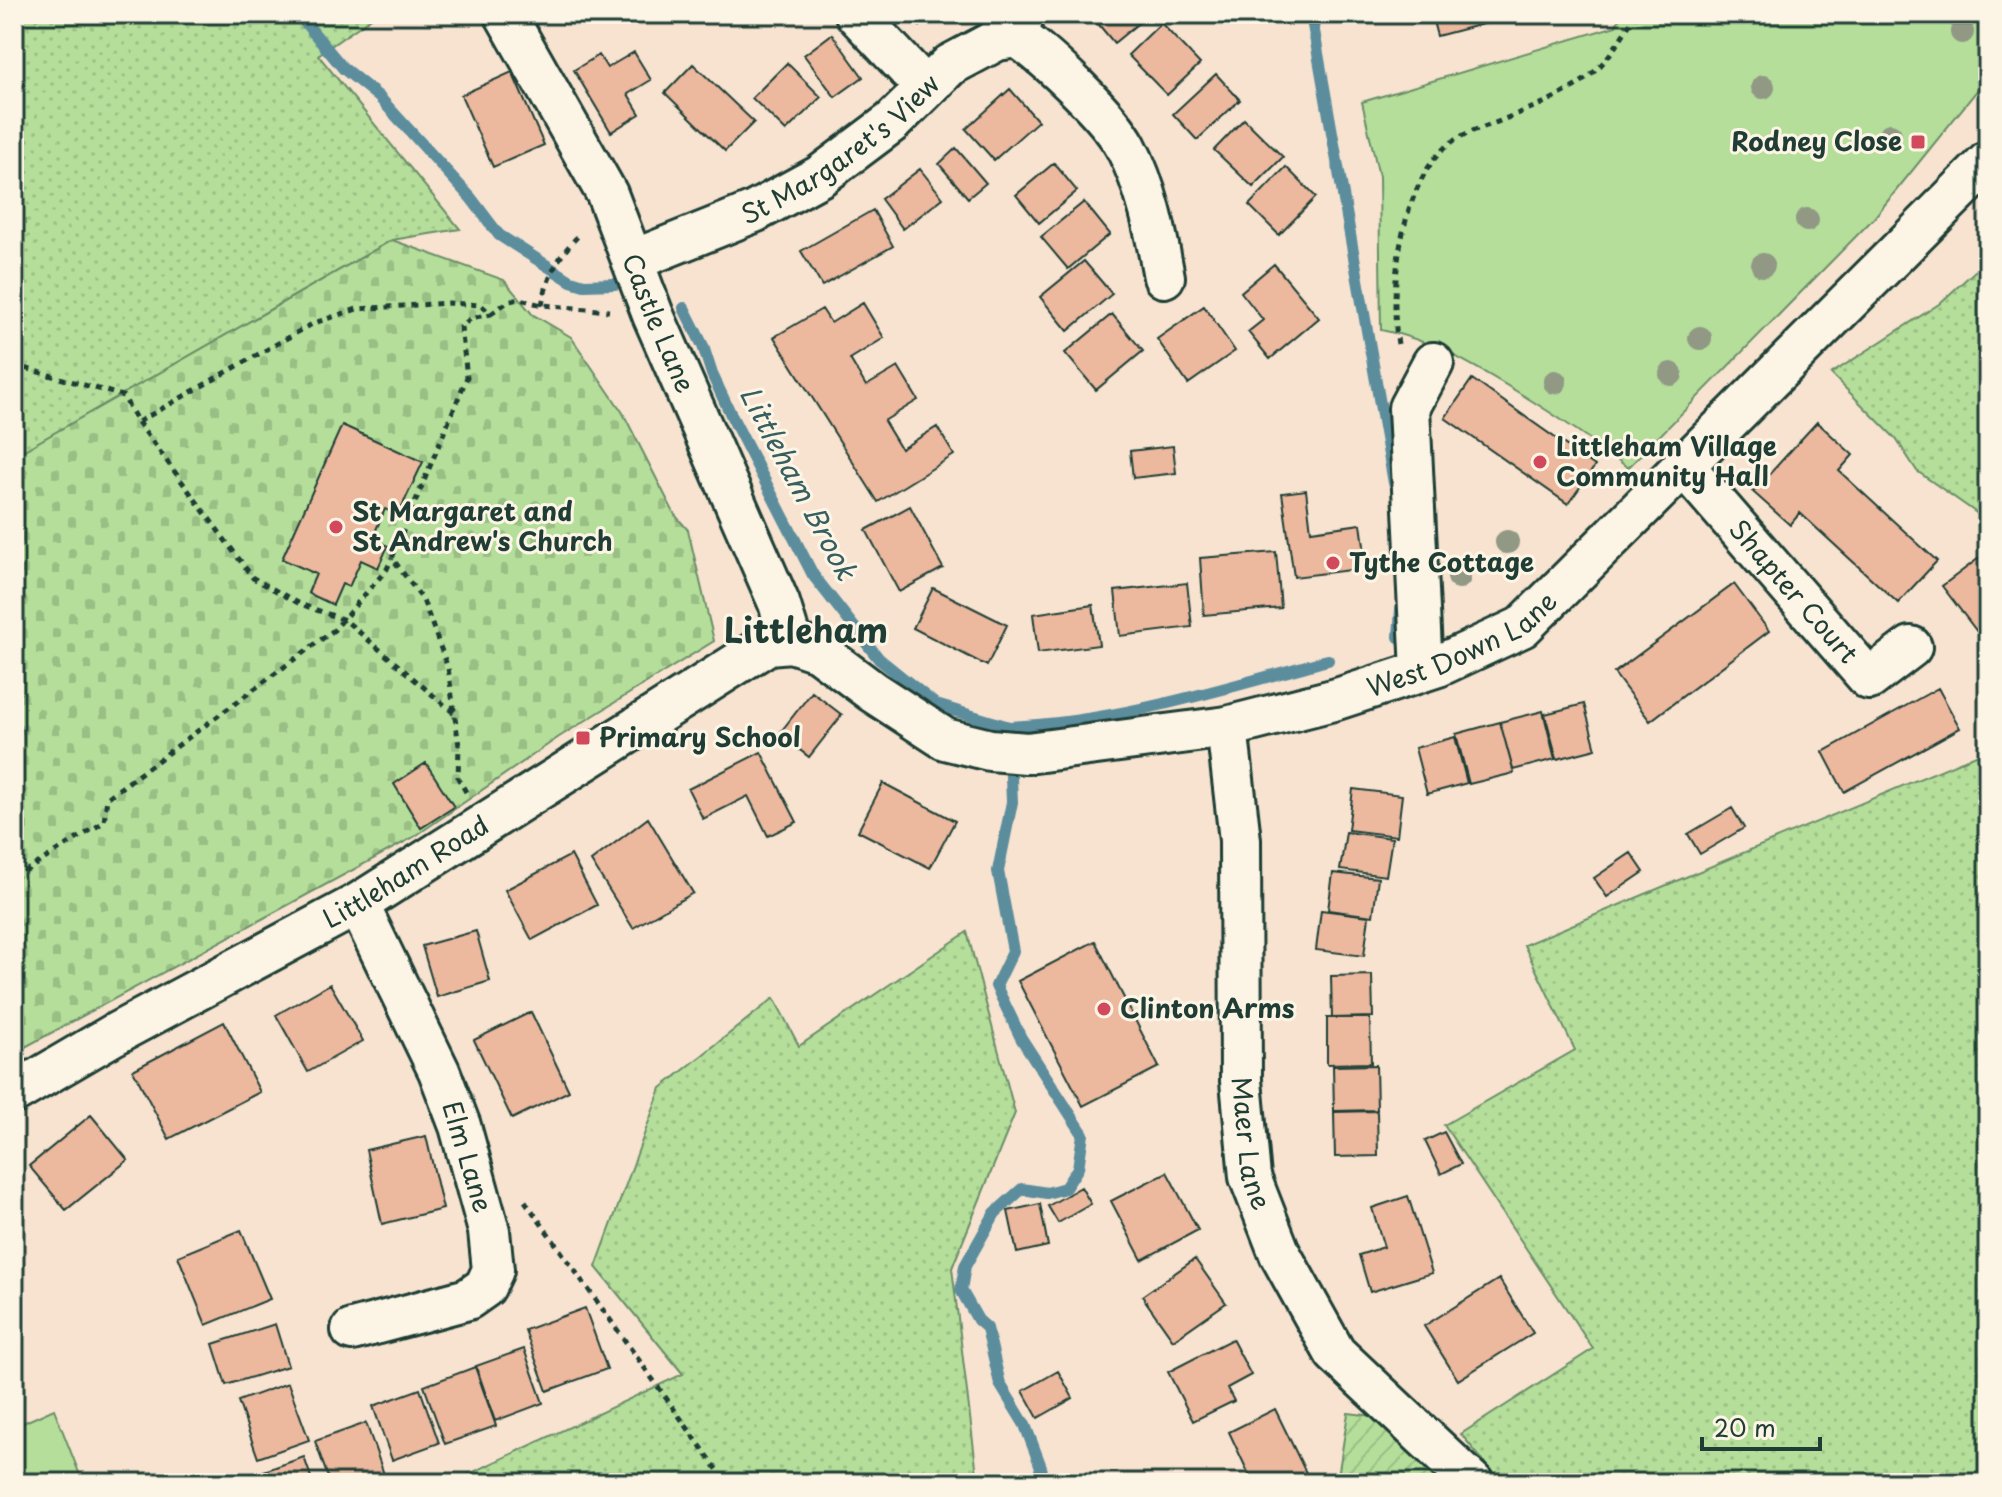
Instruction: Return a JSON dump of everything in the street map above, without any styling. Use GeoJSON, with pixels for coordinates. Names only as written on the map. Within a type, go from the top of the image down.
{"type":"FeatureCollection","features":[{"type":"Feature","properties":{"kind":"street","name":"Castle Lane"},"geometry":{"type":"LineString","coordinates":[[505,14],[607,194],[653,315],[779,603],[791,642]]}},
{"type":"Feature","properties":{"kind":"street"},"geometry":{"type":"LineString","coordinates":[[856,14],[925,87]]}},
{"type":"Feature","properties":{"kind":"street","name":"St Margaret's View"},"geometry":{"type":"LineString","coordinates":[[634,260],[754,212],[820,176],[892,122],[950,65],[1020,25]]}},
{"type":"Feature","properties":{"kind":"street"},"geometry":{"type":"LineString","coordinates":[[1020,25],[1035,49],[1105,117],[1126,146],[1153,219],[1164,277]]}},
{"type":"Feature","properties":{"kind":"street","name":"West Down Lane"},"geometry":{"type":"LineString","coordinates":[[791,642],[818,651],[945,739],[1009,752],[1227,727],[1337,699],[1422,671],[1522,627],[1988,162]]}},
{"type":"Feature","properties":{"kind":"street"},"geometry":{"type":"LineString","coordinates":[[1422,671],[1409,408],[1433,363]]}},
{"type":"Feature","properties":{"kind":"street","name":"Shapter Court"},"geometry":{"type":"LineString","coordinates":[[1683,465],[1869,679],[1911,647]]}},
{"type":"Feature","properties":{"kind":"street","name":"Littleham Road"},"geometry":{"type":"LineString","coordinates":[[14,1093],[113,1035],[358,904],[768,644],[791,642]]}},
{"type":"Feature","properties":{"kind":"street","name":"Maer Lane"},"geometry":{"type":"LineString","coordinates":[[1227,727],[1240,840],[1241,1081],[1250,1177],[1280,1254],[1335,1353],[1473,1483]]}},
{"type":"Feature","properties":{"kind":"street","name":"Elm Lane"},"geometry":{"type":"LineString","coordinates":[[352,1330],[468,1299],[485,1287],[493,1270],[489,1231],[476,1193],[460,1126],[439,1071],[358,904]]}},
{"type":"Feature","properties":{"kind":"path"},"geometry":{"type":"LineString","coordinates":[[1409,408],[1397,338],[1396,273],[1403,226],[1414,195],[1433,163],[1454,140],[1557,96],[1596,70],[1636,14]]}},
{"type":"Feature","properties":{"kind":"path"},"geometry":{"type":"LineString","coordinates":[[542,305],[546,287],[561,253]]}},
{"type":"Feature","properties":{"kind":"path"},"geometry":{"type":"LineString","coordinates":[[14,878],[104,822],[107,798],[345,620],[387,569],[467,377],[461,327],[471,318],[491,314],[509,301],[520,299],[542,305],[597,308],[633,316],[653,315]]}},
{"type":"Feature","properties":{"kind":"path"},"geometry":{"type":"LineString","coordinates":[[138,422],[314,323],[357,309],[449,303],[481,305],[491,314]]}},
{"type":"Feature","properties":{"kind":"path"},"geometry":{"type":"LineString","coordinates":[[14,365],[123,396],[138,422],[253,578],[300,604],[345,620],[455,715]]}},
{"type":"Feature","properties":{"kind":"path"},"geometry":{"type":"LineString","coordinates":[[392,558],[423,600],[448,668],[459,746],[458,778],[486,823]]}},
{"type":"Feature","properties":{"kind":"path"},"geometry":{"type":"LineString","coordinates":[[476,1193],[493,1191],[524,1199],[727,1483]]}},
{"type":"Feature","properties":{"kind":"green space"},"geometry":{"type":"Polygon","coordinates":[[[14,14],[377,14],[318,55],[460,229],[392,240],[14,456],[14,14]]]}},
{"type":"Feature","properties":{"kind":"green space"},"geometry":{"type":"Polygon","coordinates":[[[1621,14],[1988,14],[1988,77],[1874,218],[1628,468],[1559,418],[1484,372],[1434,346],[1381,330],[1379,176],[1362,102],[1616,26],[1621,14]]]}},
{"type":"Feature","properties":{"kind":"green space"},"geometry":{"type":"Polygon","coordinates":[[[392,240],[504,280],[532,314],[571,337],[623,413],[675,515],[688,530],[714,641],[559,737],[414,837],[14,1053],[14,456],[392,240]]]}},
{"type":"Feature","properties":{"kind":"green space"},"geometry":{"type":"Polygon","coordinates":[[[1988,259],[1988,521],[1917,471],[1896,439],[1831,374],[1939,304],[1988,259]]]}},
{"type":"Feature","properties":{"kind":"green space"},"geometry":{"type":"Polygon","coordinates":[[[1988,750],[1988,1483],[1501,1483],[1461,1434],[1593,1349],[1444,1125],[1575,1050],[1524,945],[1988,750]]]}},
{"type":"Feature","properties":{"kind":"green space"},"geometry":{"type":"Polygon","coordinates":[[[967,932],[1015,1113],[952,1268],[978,1483],[450,1483],[683,1374],[596,1267],[661,1088],[774,998],[799,1046],[967,932]]]}},
{"type":"Feature","properties":{"kind":"green space"},"geometry":{"type":"Polygon","coordinates":[[[54,1409],[83,1483],[14,1483],[14,1427],[54,1409]]]}},
{"type":"Feature","properties":{"kind":"green space"},"geometry":{"type":"Polygon","coordinates":[[[1348,1413],[1374,1416],[1439,1483],[1337,1483],[1348,1413]]]}},
{"type":"Feature","properties":{"kind":"building"},"geometry":{"type":"Polygon","coordinates":[[[909,14],[932,14],[920,26],[909,14]]]}},
{"type":"Feature","properties":{"kind":"building"},"geometry":{"type":"Polygon","coordinates":[[[1090,14],[1145,14],[1147,16],[1114,43],[1090,14]]]}},
{"type":"Feature","properties":{"kind":"building"},"geometry":{"type":"Polygon","coordinates":[[[1431,14],[1521,14],[1437,36],[1431,14]]]}},
{"type":"Feature","properties":{"kind":"building"},"geometry":{"type":"Polygon","coordinates":[[[1161,23],[1200,64],[1167,95],[1128,55],[1161,23]]]}},
{"type":"Feature","properties":{"kind":"building"},"geometry":{"type":"Polygon","coordinates":[[[832,34],[863,77],[835,97],[804,55],[832,34]]]}},
{"type":"Feature","properties":{"kind":"building"},"geometry":{"type":"Polygon","coordinates":[[[634,52],[651,80],[628,94],[640,114],[611,132],[574,70],[599,55],[607,68],[634,52]]]}},
{"type":"Feature","properties":{"kind":"building"},"geometry":{"type":"Polygon","coordinates":[[[787,63],[821,97],[786,131],[752,98],[787,63]]]}},
{"type":"Feature","properties":{"kind":"building"},"geometry":{"type":"Polygon","coordinates":[[[693,64],[754,122],[725,151],[665,93],[693,64]]]}},
{"type":"Feature","properties":{"kind":"building"},"geometry":{"type":"Polygon","coordinates":[[[512,72],[544,145],[493,167],[461,95],[512,72]]]}},
{"type":"Feature","properties":{"kind":"building"},"geometry":{"type":"Polygon","coordinates":[[[1216,74],[1240,100],[1197,140],[1173,114],[1216,74]]]}},
{"type":"Feature","properties":{"kind":"building"},"geometry":{"type":"Polygon","coordinates":[[[1010,89],[1038,121],[994,160],[966,129],[1010,89]]]}},
{"type":"Feature","properties":{"kind":"building"},"geometry":{"type":"Polygon","coordinates":[[[1244,119],[1283,157],[1253,187],[1214,150],[1244,119]]]}},
{"type":"Feature","properties":{"kind":"building"},"geometry":{"type":"Polygon","coordinates":[[[956,148],[986,183],[968,198],[939,164],[956,148]]]}},
{"type":"Feature","properties":{"kind":"building"},"geometry":{"type":"Polygon","coordinates":[[[1054,163],[1077,191],[1039,223],[1016,195],[1054,163]]]}},
{"type":"Feature","properties":{"kind":"building"},"geometry":{"type":"Polygon","coordinates":[[[1286,167],[1316,197],[1279,235],[1249,205],[1286,167]]]}},
{"type":"Feature","properties":{"kind":"building"},"geometry":{"type":"Polygon","coordinates":[[[920,169],[943,198],[903,229],[881,199],[920,169]]]}},
{"type":"Feature","properties":{"kind":"building"},"geometry":{"type":"Polygon","coordinates":[[[1084,202],[1110,234],[1068,269],[1041,237],[1084,202]]]}},
{"type":"Feature","properties":{"kind":"building"},"geometry":{"type":"Polygon","coordinates":[[[873,210],[893,246],[822,286],[801,251],[873,210]]]}},
{"type":"Feature","properties":{"kind":"building"},"geometry":{"type":"Polygon","coordinates":[[[1084,261],[1112,294],[1068,331],[1040,297],[1084,261]]]}},
{"type":"Feature","properties":{"kind":"building"},"geometry":{"type":"Polygon","coordinates":[[[1274,264],[1319,318],[1270,359],[1248,332],[1263,320],[1241,292],[1274,264]]]}},
{"type":"Feature","properties":{"kind":"building"},"geometry":{"type":"Polygon","coordinates":[[[863,303],[884,338],[850,359],[866,386],[898,367],[918,400],[884,421],[901,449],[937,427],[954,455],[878,502],[774,337],[822,309],[831,323],[863,303]]]}},
{"type":"Feature","properties":{"kind":"building"},"geometry":{"type":"Polygon","coordinates":[[[1204,306],[1235,351],[1188,384],[1157,339],[1204,306]]]}},
{"type":"Feature","properties":{"kind":"building"},"geometry":{"type":"Polygon","coordinates":[[[1112,314],[1143,351],[1096,390],[1065,353],[1112,314]]]}},
{"type":"Feature","properties":{"kind":"building"},"geometry":{"type":"Polygon","coordinates":[[[1472,379],[1595,466],[1568,504],[1445,418],[1472,379]]]}},
{"type":"Feature","properties":{"kind":"building"},"geometry":{"type":"Polygon","coordinates":[[[1817,422],[1853,455],[1839,471],[1937,561],[1898,603],[1800,513],[1790,525],[1753,492],[1817,422]]]}},
{"type":"Feature","properties":{"kind":"building","name":"St Margaret and St Andrew's Church"},"geometry":{"type":"Polygon","coordinates":[[[342,425],[423,462],[398,515],[385,509],[372,539],[388,546],[378,568],[361,560],[349,587],[342,584],[333,605],[308,593],[316,574],[282,559],[342,425]]]}},
{"type":"Feature","properties":{"kind":"building"},"geometry":{"type":"Polygon","coordinates":[[[1173,446],[1176,473],[1133,478],[1130,451],[1173,446]]]}},
{"type":"Feature","properties":{"kind":"building"},"geometry":{"type":"Polygon","coordinates":[[[1306,490],[1311,531],[1361,524],[1367,568],[1294,577],[1282,493],[1306,490]]]}},
{"type":"Feature","properties":{"kind":"building"},"geometry":{"type":"Polygon","coordinates":[[[910,506],[943,568],[899,592],[866,530],[910,506]]]}},
{"type":"Feature","properties":{"kind":"building"},"geometry":{"type":"Polygon","coordinates":[[[1276,552],[1281,608],[1204,615],[1200,558],[1276,552]]]}},
{"type":"Feature","properties":{"kind":"building"},"geometry":{"type":"Polygon","coordinates":[[[1983,555],[1988,561],[1988,646],[1942,586],[1983,555]]]}},
{"type":"Feature","properties":{"kind":"building"},"geometry":{"type":"Polygon","coordinates":[[[1187,583],[1192,627],[1120,636],[1115,591],[1187,583]]]}},
{"type":"Feature","properties":{"kind":"building"},"geometry":{"type":"Polygon","coordinates":[[[1734,584],[1769,631],[1650,721],[1614,673],[1734,584]]]}},
{"type":"Feature","properties":{"kind":"building"},"geometry":{"type":"Polygon","coordinates":[[[933,588],[1007,625],[987,666],[913,628],[933,588]]]}},
{"type":"Feature","properties":{"kind":"building"},"geometry":{"type":"Polygon","coordinates":[[[1093,605],[1099,645],[1038,653],[1033,614],[1093,605]]]}},
{"type":"Feature","properties":{"kind":"building"},"geometry":{"type":"Polygon","coordinates":[[[1938,688],[1960,728],[1844,792],[1823,752],[1938,688]]]}},
{"type":"Feature","properties":{"kind":"building"},"geometry":{"type":"Polygon","coordinates":[[[812,692],[842,715],[809,757],[779,734],[812,692]]]}},
{"type":"Feature","properties":{"kind":"building"},"geometry":{"type":"Polygon","coordinates":[[[1584,704],[1596,749],[1557,759],[1545,714],[1584,704]]]}},
{"type":"Feature","properties":{"kind":"building"},"geometry":{"type":"Polygon","coordinates":[[[1543,711],[1555,759],[1513,770],[1500,722],[1543,711]]]}},
{"type":"Feature","properties":{"kind":"building"},"geometry":{"type":"Polygon","coordinates":[[[1500,722],[1514,773],[1469,784],[1456,734],[1500,722]]]}},
{"type":"Feature","properties":{"kind":"building"},"geometry":{"type":"Polygon","coordinates":[[[1455,737],[1467,783],[1427,794],[1415,748],[1455,737]]]}},
{"type":"Feature","properties":{"kind":"building"},"geometry":{"type":"Polygon","coordinates":[[[761,752],[797,822],[768,836],[748,796],[703,819],[688,789],[761,752]]]}},
{"type":"Feature","properties":{"kind":"building"},"geometry":{"type":"Polygon","coordinates":[[[426,763],[454,807],[421,828],[394,784],[426,763]]]}},
{"type":"Feature","properties":{"kind":"building"},"geometry":{"type":"Polygon","coordinates":[[[883,783],[955,821],[930,868],[858,831],[883,783]]]}},
{"type":"Feature","properties":{"kind":"building"},"geometry":{"type":"Polygon","coordinates":[[[1353,789],[1402,795],[1397,836],[1348,830],[1353,789]]]}},
{"type":"Feature","properties":{"kind":"building"},"geometry":{"type":"Polygon","coordinates":[[[1732,808],[1744,828],[1700,854],[1688,834],[1732,808]]]}},
{"type":"Feature","properties":{"kind":"building"},"geometry":{"type":"Polygon","coordinates":[[[648,818],[693,893],[633,928],[591,861],[648,818]]]}},
{"type":"Feature","properties":{"kind":"building"},"geometry":{"type":"Polygon","coordinates":[[[1346,832],[1392,838],[1386,876],[1340,870],[1346,832]]]}},
{"type":"Feature","properties":{"kind":"building"},"geometry":{"type":"Polygon","coordinates":[[[1631,853],[1644,872],[1607,897],[1594,878],[1631,853]]]}},
{"type":"Feature","properties":{"kind":"building"},"geometry":{"type":"Polygon","coordinates":[[[571,855],[597,905],[532,940],[505,890],[571,855]]]}},
{"type":"Feature","properties":{"kind":"building"},"geometry":{"type":"Polygon","coordinates":[[[1333,873],[1378,878],[1373,916],[1328,910],[1333,873]]]}},
{"type":"Feature","properties":{"kind":"building"},"geometry":{"type":"Polygon","coordinates":[[[1321,910],[1369,916],[1364,956],[1316,950],[1321,910]]]}},
{"type":"Feature","properties":{"kind":"building"},"geometry":{"type":"Polygon","coordinates":[[[476,931],[490,981],[437,997],[422,946],[476,931]]]}},
{"type":"Feature","properties":{"kind":"building"},"geometry":{"type":"Polygon","coordinates":[[[1095,941],[1159,1067],[1083,1106],[1018,981],[1095,941]]]}},
{"type":"Feature","properties":{"kind":"building"},"geometry":{"type":"Polygon","coordinates":[[[1372,975],[1373,1017],[1332,1018],[1331,976],[1372,975]]]}},
{"type":"Feature","properties":{"kind":"building"},"geometry":{"type":"Polygon","coordinates":[[[330,984],[363,1041],[308,1072],[276,1015],[330,984]]]}},
{"type":"Feature","properties":{"kind":"building"},"geometry":{"type":"Polygon","coordinates":[[[531,1012],[569,1091],[512,1119],[474,1040],[531,1012]]]}},
{"type":"Feature","properties":{"kind":"building"},"geometry":{"type":"Polygon","coordinates":[[[1327,1018],[1370,1018],[1371,1063],[1327,1064],[1327,1018]]]}},
{"type":"Feature","properties":{"kind":"building"},"geometry":{"type":"Polygon","coordinates":[[[224,1022],[260,1092],[169,1139],[133,1070],[224,1022]]]}},
{"type":"Feature","properties":{"kind":"building"},"geometry":{"type":"Polygon","coordinates":[[[1376,1065],[1377,1110],[1334,1111],[1333,1066],[1376,1065]]]}},
{"type":"Feature","properties":{"kind":"building"},"geometry":{"type":"Polygon","coordinates":[[[1377,1111],[1378,1156],[1335,1157],[1334,1112],[1377,1111]]]}},
{"type":"Feature","properties":{"kind":"building"},"geometry":{"type":"Polygon","coordinates":[[[91,1115],[128,1160],[66,1210],[29,1166],[91,1115]]]}},
{"type":"Feature","properties":{"kind":"building"},"geometry":{"type":"Polygon","coordinates":[[[1444,1132],[1461,1164],[1441,1174],[1425,1141],[1444,1132]]]}},
{"type":"Feature","properties":{"kind":"building"},"geometry":{"type":"Polygon","coordinates":[[[426,1136],[443,1209],[382,1224],[366,1150],[426,1136]]]}},
{"type":"Feature","properties":{"kind":"building"},"geometry":{"type":"Polygon","coordinates":[[[1167,1172],[1198,1230],[1142,1260],[1111,1201],[1167,1172]]]}},
{"type":"Feature","properties":{"kind":"building"},"geometry":{"type":"Polygon","coordinates":[[[1081,1187],[1091,1204],[1058,1223],[1048,1206],[1081,1187]]]}},
{"type":"Feature","properties":{"kind":"building"},"geometry":{"type":"Polygon","coordinates":[[[1408,1196],[1432,1273],[1370,1292],[1359,1255],[1384,1247],[1372,1208],[1408,1196]]]}},
{"type":"Feature","properties":{"kind":"building"},"geometry":{"type":"Polygon","coordinates":[[[1040,1204],[1048,1246],[1017,1253],[1008,1211],[1040,1204]]]}},
{"type":"Feature","properties":{"kind":"building"},"geometry":{"type":"Polygon","coordinates":[[[241,1230],[270,1299],[206,1325],[178,1256],[241,1230]]]}},
{"type":"Feature","properties":{"kind":"building"},"geometry":{"type":"Polygon","coordinates":[[[1195,1259],[1226,1303],[1173,1340],[1142,1296],[1195,1259]]]}},
{"type":"Feature","properties":{"kind":"building"},"geometry":{"type":"Polygon","coordinates":[[[1499,1279],[1533,1333],[1458,1380],[1424,1326],[1499,1279]]]}},
{"type":"Feature","properties":{"kind":"building"},"geometry":{"type":"Polygon","coordinates":[[[585,1308],[607,1369],[547,1391],[525,1330],[585,1308]]]}},
{"type":"Feature","properties":{"kind":"building"},"geometry":{"type":"Polygon","coordinates":[[[275,1324],[288,1366],[226,1385],[213,1344],[275,1324]]]}},
{"type":"Feature","properties":{"kind":"building"},"geometry":{"type":"Polygon","coordinates":[[[1232,1339],[1251,1375],[1227,1388],[1234,1401],[1193,1421],[1168,1372],[1232,1339]]]}},
{"type":"Feature","properties":{"kind":"building"},"geometry":{"type":"Polygon","coordinates":[[[524,1349],[543,1403],[495,1421],[476,1366],[524,1349]]]}},
{"type":"Feature","properties":{"kind":"building"},"geometry":{"type":"Polygon","coordinates":[[[475,1367],[496,1426],[445,1444],[424,1386],[475,1367]]]}},
{"type":"Feature","properties":{"kind":"building"},"geometry":{"type":"Polygon","coordinates":[[[1058,1371],[1073,1398],[1038,1418],[1023,1391],[1058,1371]]]}},
{"type":"Feature","properties":{"kind":"building"},"geometry":{"type":"Polygon","coordinates":[[[288,1383],[309,1440],[258,1458],[238,1401],[288,1383]]]}},
{"type":"Feature","properties":{"kind":"building"},"geometry":{"type":"Polygon","coordinates":[[[420,1389],[439,1443],[392,1460],[373,1406],[420,1389]]]}},
{"type":"Feature","properties":{"kind":"building"},"geometry":{"type":"Polygon","coordinates":[[[1275,1409],[1311,1483],[1253,1483],[1229,1432],[1275,1409]]]}},
{"type":"Feature","properties":{"kind":"building"},"geometry":{"type":"Polygon","coordinates":[[[366,1423],[386,1480],[377,1483],[330,1483],[315,1441],[366,1423]]]}},
{"type":"Feature","properties":{"kind":"building"},"geometry":{"type":"Polygon","coordinates":[[[304,1457],[313,1483],[252,1483],[250,1476],[304,1457]]]}},
{"type":"Feature","properties":{"kind":"waterway","name":"Littleham Brook"},"geometry":{"type":"LineString","coordinates":[[298,14],[343,68],[379,97],[471,198],[499,235],[571,281],[584,285],[615,284]]}},
{"type":"Feature","properties":{"kind":"waterway"},"geometry":{"type":"LineString","coordinates":[[1311,14],[1394,483]]}},
{"type":"Feature","properties":{"kind":"waterway","name":"Littleham Brook"},"geometry":{"type":"LineString","coordinates":[[684,308],[733,419],[813,575],[879,659],[936,705],[1009,727],[1012,802],[998,871],[1013,951],[996,986],[1021,1038],[1083,1134],[1078,1168],[1065,1188],[1047,1193],[1022,1189],[995,1213],[965,1266],[961,1290],[978,1320],[987,1328],[1000,1384],[1025,1425],[1041,1467],[1037,1483]]}},
{"type":"Feature","properties":{"kind":"waterway"},"geometry":{"type":"LineString","coordinates":[[1399,637],[1401,609]]}},
{"type":"Feature","properties":{"kind":"waterway"},"geometry":{"type":"LineString","coordinates":[[1009,727],[1090,719],[1130,711],[1328,660]]}},
{"type":"Feature","properties":{"kind":"place","name":"Rodney Close"},"geometry":{"type":"Point","coordinates":[1918,142]}},
{"type":"Feature","properties":{"kind":"place","name":"Littleham Village Community Hall"},"geometry":{"type":"Point","coordinates":[1540,462]}},
{"type":"Feature","properties":{"kind":"place","name":"St Margaret and St Andrew's Church"},"geometry":{"type":"Point","coordinates":[336,527]}},
{"type":"Feature","properties":{"kind":"place","name":"Tythe Cottage"},"geometry":{"type":"Point","coordinates":[1333,563]}},
{"type":"Feature","properties":{"kind":"place","name":"Primary School"},"geometry":{"type":"Point","coordinates":[583,738]}},
{"type":"Feature","properties":{"kind":"place","name":"Clinton Arms"},"geometry":{"type":"Point","coordinates":[1104,1009]}},
{"type":"Feature","properties":{"kind":"district","name":"Littleham"},"geometry":{"type":"Point","coordinates":[806,631]}}]}
